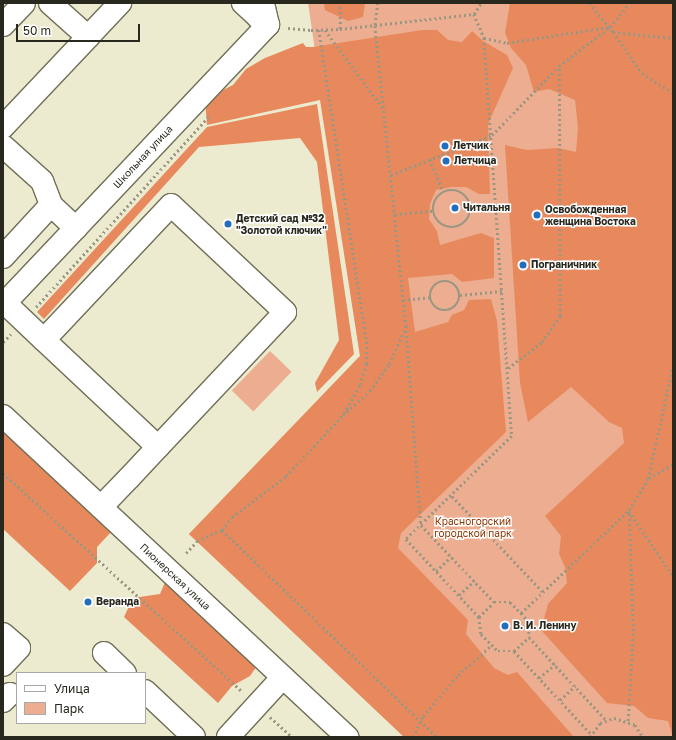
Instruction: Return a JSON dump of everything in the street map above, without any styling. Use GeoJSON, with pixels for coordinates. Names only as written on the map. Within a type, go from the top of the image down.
{"type":"FeatureCollection","features":[{"type":"Feature","properties":{"kind":"street"},"geometry":{"type":"LineString","coordinates":[[3,25],[24,3]]}},
{"type":"Feature","properties":{"kind":"street"},"geometry":{"type":"LineString","coordinates":[[50,3],[88,37]]}},
{"type":"Feature","properties":{"kind":"street"},"geometry":{"type":"LineString","coordinates":[[3,127],[120,3]]}},
{"type":"Feature","properties":{"kind":"street"},"geometry":{"type":"LineString","coordinates":[[243,3],[258,17],[264,11]]}},
{"type":"Feature","properties":{"kind":"street","name":"Школьная улица"},"geometry":{"type":"LineString","coordinates":[[4,304],[268,25],[264,11]]}},
{"type":"Feature","properties":{"kind":"street"},"geometry":{"type":"LineString","coordinates":[[3,146],[42,181],[51,205],[76,228]]}},
{"type":"Feature","properties":{"kind":"street"},"geometry":{"type":"LineString","coordinates":[[3,257],[51,205]]}},
{"type":"Feature","properties":{"kind":"street"},"geometry":{"type":"LineString","coordinates":[[44,340],[171,205],[285,312],[101,507]]}},
{"type":"Feature","properties":{"kind":"street"},"geometry":{"type":"LineString","coordinates":[[4,304],[24,320],[158,447]]}},
{"type":"Feature","properties":{"kind":"street","name":"Пионерская улица"},"geometry":{"type":"LineString","coordinates":[[3,416],[347,737]]}},
{"type":"Feature","properties":{"kind":"street"},"geometry":{"type":"LineString","coordinates":[[3,634],[19,648],[3,666]]}},
{"type":"Feature","properties":{"kind":"street"},"geometry":{"type":"LineString","coordinates":[[104,653],[124,672]]}},
{"type":"Feature","properties":{"kind":"street"},"geometry":{"type":"LineString","coordinates":[[228,737],[283,677]]}},
{"type":"Feature","properties":{"kind":"street"},"geometry":{"type":"LineString","coordinates":[[146,693],[194,737]]}},
{"type":"Feature","properties":{"kind":"path"},"geometry":{"type":"LineString","coordinates":[[340,3],[340,29]]}},
{"type":"Feature","properties":{"kind":"path"},"geometry":{"type":"LineString","coordinates":[[378,3],[375,26],[406,326],[421,525],[494,602]]}},
{"type":"Feature","properties":{"kind":"path"},"geometry":{"type":"LineString","coordinates":[[474,14],[481,3]]}},
{"type":"Feature","properties":{"kind":"path"},"geometry":{"type":"LineString","coordinates":[[590,3],[610,27],[642,73],[673,93]]}},
{"type":"Feature","properties":{"kind":"path"},"geometry":{"type":"LineString","coordinates":[[390,175],[492,134],[559,66],[610,27],[630,3]]}},
{"type":"Feature","properties":{"kind":"path"},"geometry":{"type":"LineString","coordinates":[[288,28],[319,30],[340,29],[474,14]]}},
{"type":"Feature","properties":{"kind":"path"},"geometry":{"type":"LineString","coordinates":[[474,14],[484,38],[492,134],[512,436],[452,496],[406,539],[479,617],[481,634],[498,651],[514,651],[529,637]]}},
{"type":"Feature","properties":{"kind":"path"},"geometry":{"type":"LineString","coordinates":[[484,38],[507,43],[610,27]]}},
{"type":"Feature","properties":{"kind":"path"},"geometry":{"type":"LineString","coordinates":[[319,30],[367,342],[367,364],[360,386],[343,415]]}},
{"type":"Feature","properties":{"kind":"path"},"geometry":{"type":"LineString","coordinates":[[324,30],[384,108]]}},
{"type":"Feature","properties":{"kind":"path"},"geometry":{"type":"LineString","coordinates":[[613,32],[673,38]]}},
{"type":"Feature","properties":{"kind":"path"},"geometry":{"type":"LineString","coordinates":[[507,368],[542,342],[560,316],[559,66]]}},
{"type":"Feature","properties":{"kind":"path"},"geometry":{"type":"LineString","coordinates":[[3,342],[210,118],[204,93]]}},
{"type":"Feature","properties":{"kind":"path"},"geometry":{"type":"LineString","coordinates":[[430,159],[443,192]]}},
{"type":"Feature","properties":{"kind":"path"},"geometry":{"type":"LineString","coordinates":[[450,190],[464,194],[471,207],[466,221],[454,228],[440,224],[433,211],[434,203],[443,192],[450,190]]}},
{"type":"Feature","properties":{"kind":"path"},"geometry":{"type":"LineString","coordinates":[[471,207],[497,206]]}},
{"type":"Feature","properties":{"kind":"path"},"geometry":{"type":"LineString","coordinates":[[395,214],[433,211]]}},
{"type":"Feature","properties":{"kind":"path"},"geometry":{"type":"LineString","coordinates":[[443,281],[454,284],[460,295],[456,306],[446,311],[435,308],[430,297],[433,286],[443,281]]}},
{"type":"Feature","properties":{"kind":"path"},"geometry":{"type":"LineString","coordinates":[[460,295],[502,291]]}},
{"type":"Feature","properties":{"kind":"path"},"geometry":{"type":"LineString","coordinates":[[403,300],[430,297]]}},
{"type":"Feature","properties":{"kind":"path"},"geometry":{"type":"LineString","coordinates":[[186,553],[197,541],[222,530],[232,517],[286,476],[343,415],[370,391],[385,370],[406,326]]}},
{"type":"Feature","properties":{"kind":"path"},"geometry":{"type":"LineString","coordinates":[[521,612],[629,510],[648,478],[673,365]]}},
{"type":"Feature","properties":{"kind":"path"},"geometry":{"type":"LineString","coordinates":[[648,478],[673,464]]}},
{"type":"Feature","properties":{"kind":"path"},"geometry":{"type":"LineString","coordinates":[[3,473],[292,737]]}},
{"type":"Feature","properties":{"kind":"path"},"geometry":{"type":"LineString","coordinates":[[452,496],[542,592]]}},
{"type":"Feature","properties":{"kind":"path"},"geometry":{"type":"LineString","coordinates":[[629,510],[673,576]]}},
{"type":"Feature","properties":{"kind":"path"},"geometry":{"type":"LineString","coordinates":[[628,721],[632,631],[629,510]]}},
{"type":"Feature","properties":{"kind":"path"},"geometry":{"type":"LineString","coordinates":[[222,530],[437,737]]}},
{"type":"Feature","properties":{"kind":"path"},"geometry":{"type":"LineString","coordinates":[[436,571],[451,557]]}},
{"type":"Feature","properties":{"kind":"path"},"geometry":{"type":"LineString","coordinates":[[459,595],[474,581]]}},
{"type":"Feature","properties":{"kind":"path"},"geometry":{"type":"LineString","coordinates":[[479,617],[494,602],[510,602],[529,622],[529,637],[606,720]]}},
{"type":"Feature","properties":{"kind":"path"},"geometry":{"type":"LineString","coordinates":[[413,737],[421,721],[458,675],[492,645]]}},
{"type":"Feature","properties":{"kind":"path"},"geometry":{"type":"LineString","coordinates":[[514,651],[560,700],[590,736],[595,728],[606,720],[614,718],[628,721],[635,725],[643,737]]}},
{"type":"Feature","properties":{"kind":"path"},"geometry":{"type":"LineString","coordinates":[[539,678],[554,664]]}},
{"type":"Feature","properties":{"kind":"path"},"geometry":{"type":"LineString","coordinates":[[560,700],[575,686]]}},
{"type":"Feature","properties":{"kind":"green space","name":"Красногорский городской парк"},"geometry":{"type":"Polygon","coordinates":[[[308,3],[673,3],[673,737],[404,737],[189,534],[360,356],[308,3]]]}},
{"type":"Feature","properties":{"kind":"green space"},"geometry":{"type":"Polygon","coordinates":[[[270,351],[292,372],[253,411],[232,391],[270,351]]]}},
{"type":"Feature","properties":{"kind":"shaded area"},"geometry":{"type":"Polygon","coordinates":[[[324,3],[365,3],[363,17],[348,21],[325,10],[324,3]]]}},
{"type":"Feature","properties":{"kind":"shaded area"},"geometry":{"type":"Polygon","coordinates":[[[510,3],[673,3],[673,737],[668,721],[648,718],[634,706],[607,703],[541,630],[548,604],[567,583],[565,567],[559,554],[561,536],[545,516],[624,443],[622,428],[609,422],[571,387],[528,422],[520,383],[505,145],[527,150],[558,148],[576,152],[578,128],[575,100],[549,89],[534,92],[526,65],[511,48],[505,33],[510,3]]]}},
{"type":"Feature","properties":{"kind":"shaded area"},"geometry":{"type":"Polygon","coordinates":[[[422,30],[437,30],[448,40],[462,42],[472,31],[483,41],[507,55],[513,68],[488,124],[490,194],[479,194],[466,187],[451,187],[436,190],[430,204],[429,219],[437,231],[440,245],[481,233],[494,238],[494,278],[462,282],[452,274],[408,278],[415,332],[448,322],[452,315],[464,310],[469,300],[491,299],[497,321],[506,432],[401,533],[398,548],[468,620],[466,634],[494,668],[508,675],[517,672],[574,737],[404,737],[189,534],[360,356],[320,100],[207,125],[205,99],[233,85],[246,69],[265,58],[303,43],[306,47],[313,47],[422,30]]]}},
{"type":"Feature","properties":{"kind":"shaded area"},"geometry":{"type":"Polygon","coordinates":[[[317,104],[354,354],[317,392],[315,383],[339,340],[317,162],[300,138],[199,147],[44,319],[37,312],[207,127],[317,104]]]}},
{"type":"Feature","properties":{"kind":"shaded area"},"geometry":{"type":"Polygon","coordinates":[[[3,431],[112,531],[97,547],[97,563],[70,591],[3,529],[3,431]]]}},
{"type":"Feature","properties":{"kind":"shaded area"},"geometry":{"type":"Polygon","coordinates":[[[166,580],[257,666],[250,676],[232,686],[218,703],[124,617],[133,598],[160,594],[166,580]]]}},
{"type":"Feature","properties":{"kind":"place","name":"Летчик"},"geometry":{"type":"Point","coordinates":[445,146]}},
{"type":"Feature","properties":{"kind":"place","name":"Летчица"},"geometry":{"type":"Point","coordinates":[446,161]}},
{"type":"Feature","properties":{"kind":"place","name":"Читальня"},"geometry":{"type":"Point","coordinates":[455,208]}},
{"type":"Feature","properties":{"kind":"place","name":"Освобожденная женщина Востока"},"geometry":{"type":"Point","coordinates":[537,215]}},
{"type":"Feature","properties":{"kind":"place","name":"Детский сад №32 \"Золотой ключик\""},"geometry":{"type":"Point","coordinates":[228,224]}},
{"type":"Feature","properties":{"kind":"place","name":"Пограничник"},"geometry":{"type":"Point","coordinates":[523,265]}},
{"type":"Feature","properties":{"kind":"place","name":"Веранда"},"geometry":{"type":"Point","coordinates":[88,602]}},
{"type":"Feature","properties":{"kind":"place","name":"В. И. Ленину"},"geometry":{"type":"Point","coordinates":[505,626]}}]}
